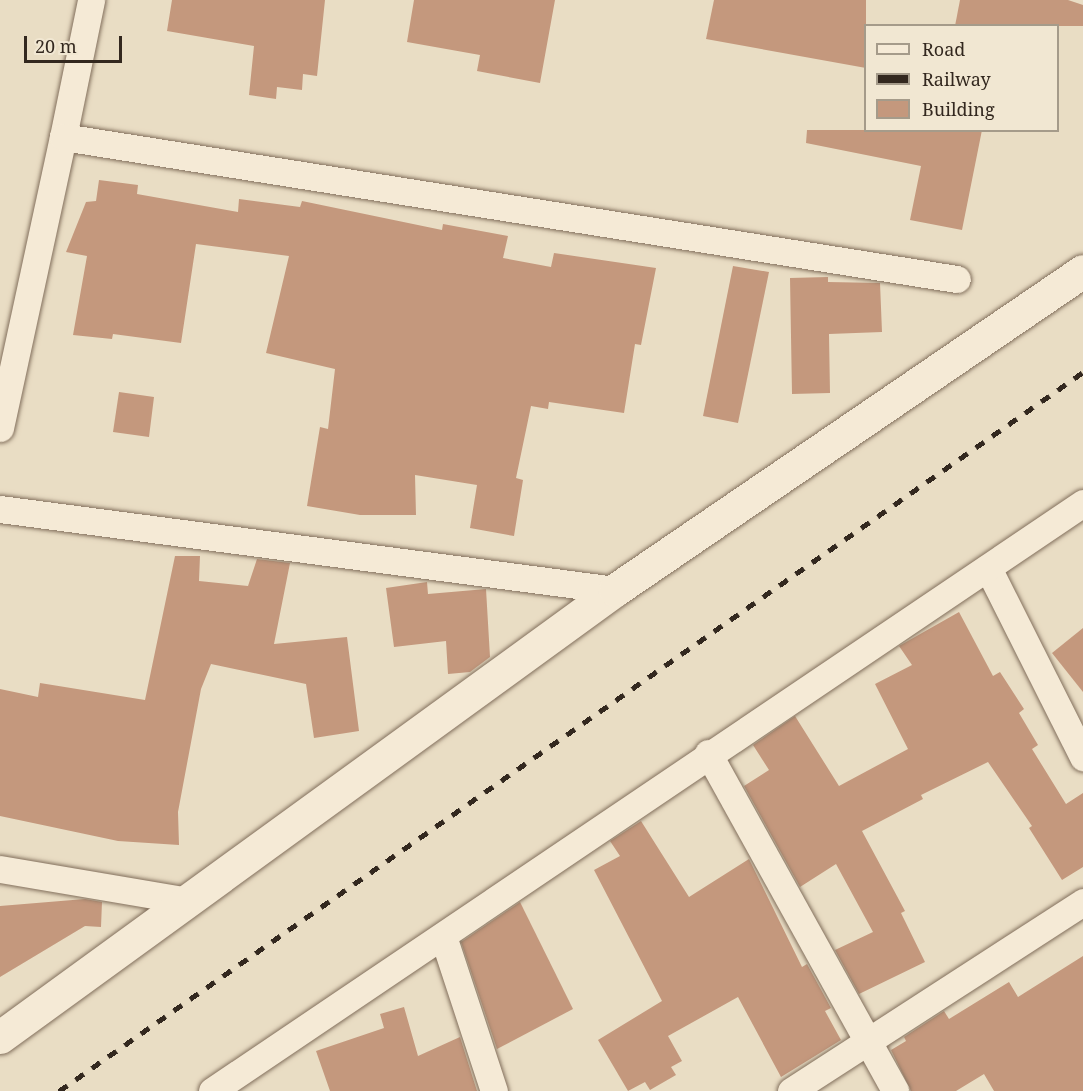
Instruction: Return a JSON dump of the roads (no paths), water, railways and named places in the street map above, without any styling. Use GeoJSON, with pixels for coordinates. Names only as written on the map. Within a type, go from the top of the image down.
{"type":"FeatureCollection","features":[{"type":"Feature","properties":{"kind":"main road"},"geometry":{"type":"LineString","coordinates":[[0,1037],[190,902],[615,590],[1083,271]]}},
{"type":"Feature","properties":{"kind":"street"},"geometry":{"type":"LineString","coordinates":[[0,428],[91,0]]}},
{"type":"Feature","properties":{"kind":"street"},"geometry":{"type":"LineString","coordinates":[[63,137],[957,279]]}},
{"type":"Feature","properties":{"kind":"street"},"geometry":{"type":"LineString","coordinates":[[212,1091],[443,936],[708,753],[1083,503]]}},
{"type":"Feature","properties":{"kind":"street"},"geometry":{"type":"LineString","coordinates":[[0,509],[615,590]]}},
{"type":"Feature","properties":{"kind":"street"},"geometry":{"type":"LineString","coordinates":[[988,568],[1083,757]]}},
{"type":"Feature","properties":{"kind":"street"},"geometry":{"type":"LineString","coordinates":[[708,753],[895,1091]]}},
{"type":"Feature","properties":{"kind":"street"},"geometry":{"type":"LineString","coordinates":[[0,869],[190,902]]}},
{"type":"Feature","properties":{"kind":"street"},"geometry":{"type":"LineString","coordinates":[[791,1091],[866,1040],[1083,902]]}},
{"type":"Feature","properties":{"kind":"street"},"geometry":{"type":"LineString","coordinates":[[443,936],[494,1091]]}},
{"type":"Feature","properties":{"kind":"railway"},"geometry":{"type":"LineString","coordinates":[[59,1091],[1083,372]]}}]}
